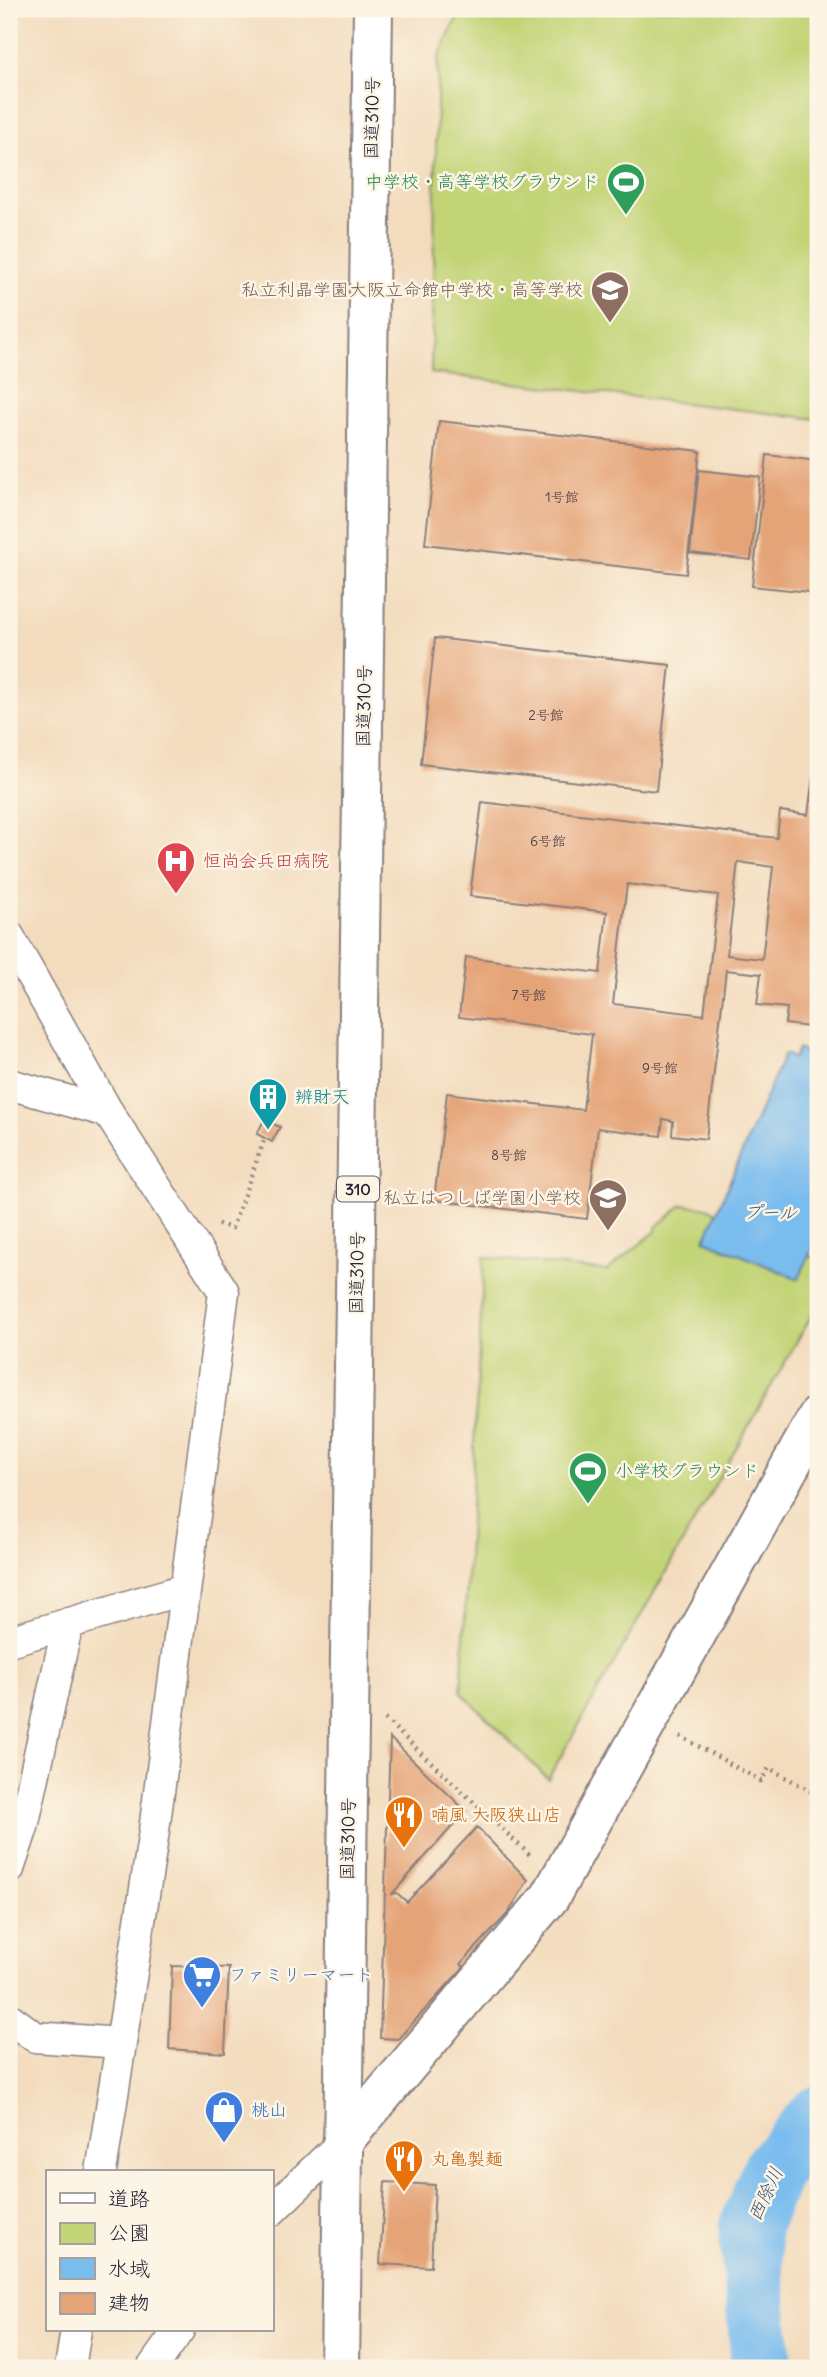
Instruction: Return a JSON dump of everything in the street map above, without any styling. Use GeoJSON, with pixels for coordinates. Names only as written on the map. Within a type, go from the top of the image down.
{"type":"FeatureCollection","features":[{"type":"Feature","properties":{"kind":"main road","name":"国道310号"},"geometry":{"type":"LineString","coordinates":[[340,2368],[373,9]]}},
{"type":"Feature","properties":{"kind":"main road"},"geometry":{"type":"LineString","coordinates":[[342,2143],[550,1897],[818,1416]]}},
{"type":"Feature","properties":{"kind":"street"},"geometry":{"type":"LineString","coordinates":[[9,936],[108,1112],[224,1292],[154,1831],[101,2170]]}},
{"type":"Feature","properties":{"kind":"street"},"geometry":{"type":"LineString","coordinates":[[9,1084],[108,1112]]}},
{"type":"Feature","properties":{"kind":"street"},"geometry":{"type":"LineString","coordinates":[[9,1641],[186,1589]]}},
{"type":"Feature","properties":{"kind":"street"},"geometry":{"type":"LineString","coordinates":[[9,1869],[16,1821],[68,1623]]}},
{"type":"Feature","properties":{"kind":"street"},"geometry":{"type":"LineString","coordinates":[[9,2018],[35,2037],[121,2043]]}},
{"type":"Feature","properties":{"kind":"street"},"geometry":{"type":"LineString","coordinates":[[273,2209],[342,2143]]}},
{"type":"Feature","properties":{"kind":"street"},"geometry":{"type":"LineString","coordinates":[[70,2368],[76,2332]]}},
{"type":"Feature","properties":{"kind":"street"},"geometry":{"type":"LineString","coordinates":[[152,2368],[178,2332]]}},
{"type":"Feature","properties":{"kind":"path"},"geometry":{"type":"LineString","coordinates":[[232,1228],[265,1138]]}},
{"type":"Feature","properties":{"kind":"path"},"geometry":{"type":"LineString","coordinates":[[648,1719],[761,1781],[769,1768],[818,1795]]}},
{"type":"Feature","properties":{"kind":"path"},"geometry":{"type":"LineString","coordinates":[[420,1751],[558,1882]]}},
{"type":"Feature","properties":{"kind":"green space","name":"中学校・高等学校グラウンド"},"geometry":{"type":"Polygon","coordinates":[[[461,9],[818,9],[818,419],[431,373],[438,59],[461,9]]]}},
{"type":"Feature","properties":{"kind":"green space","name":"小学校グラウンド"},"geometry":{"type":"Polygon","coordinates":[[[682,1205],[704,1207],[717,1212],[705,1240],[798,1279],[809,1255],[818,1259],[818,1304],[548,1779],[461,1692],[484,1257],[607,1271],[656,1231],[656,1227],[682,1205]]]}},
{"type":"Feature","properties":{"kind":"water","name":"プール"},"geometry":{"type":"Polygon","coordinates":[[[798,1049],[818,1058],[818,1234],[799,1279],[705,1240],[784,1054],[794,1058],[798,1049]]]}},
{"type":"Feature","properties":{"kind":"building"},"geometry":{"type":"Polygon","coordinates":[[[439,421],[700,451],[686,574],[425,544],[439,421]]]}},
{"type":"Feature","properties":{"kind":"building"},"geometry":{"type":"Polygon","coordinates":[[[767,455],[818,461],[818,593],[752,586],[767,455]]]}},
{"type":"Feature","properties":{"kind":"building"},"geometry":{"type":"Polygon","coordinates":[[[699,470],[760,477],[751,560],[690,553],[699,470]]]}},
{"type":"Feature","properties":{"kind":"building"},"geometry":{"type":"Polygon","coordinates":[[[435,638],[670,665],[656,791],[421,764],[435,638]]]}},
{"type":"Feature","properties":{"kind":"building"},"geometry":{"type":"Polygon","coordinates":[[[813,777],[818,778],[818,1028],[785,1024],[787,1008],[757,1005],[761,974],[726,970],[706,1139],[672,1135],[673,1121],[663,1119],[661,1136],[598,1128],[587,1219],[434,1200],[447,1093],[583,1110],[592,1034],[459,1017],[466,957],[600,973],[607,912],[470,896],[482,802],[777,838],[780,811],[808,815],[813,777]],[[738,862],[727,955],[762,959],[773,867],[738,862]],[[627,884],[613,1004],[704,1015],[718,895],[627,884]]]}},
{"type":"Feature","properties":{"kind":"building","name":"辨財天"},"geometry":{"type":"Polygon","coordinates":[[[264,1120],[280,1127],[272,1142],[257,1134],[264,1120]]]}},
{"type":"Feature","properties":{"kind":"building"},"geometry":{"type":"Polygon","coordinates":[[[390,1738],[466,1811],[392,1894],[397,1893],[407,1902],[477,1827],[528,1880],[509,1912],[461,1964],[464,1967],[398,2039],[380,2038],[390,1738]]]}},
{"type":"Feature","properties":{"kind":"building"},"geometry":{"type":"Polygon","coordinates":[[[172,1966],[229,1968],[225,2053],[169,2049],[172,1966]]]}},
{"type":"Feature","properties":{"kind":"building"},"geometry":{"type":"Polygon","coordinates":[[[385,2182],[435,2185],[431,2267],[380,2264],[385,2182]]]}},
{"type":"Feature","properties":{"kind":"waterway","name":"西除川"},"geometry":{"type":"LineString","coordinates":[[762,2368],[749,2228],[773,2169],[818,2117]]}},
{"type":"Feature","properties":{"kind":"place","name":"中学校・高等学校グラウンド"},"geometry":{"type":"Point","coordinates":[626,216]}},
{"type":"Feature","properties":{"kind":"place","name":"私立利晶学園大阪立命館中学校・高等学校"},"geometry":{"type":"Point","coordinates":[610,324]}},
{"type":"Feature","properties":{"kind":"place","name":"恒尚会兵田病院"},"geometry":{"type":"Point","coordinates":[176,895]}},
{"type":"Feature","properties":{"kind":"place","name":"辨財天"},"geometry":{"type":"Point","coordinates":[268,1131]}},
{"type":"Feature","properties":{"kind":"place","name":"私立はつしば学園小学校"},"geometry":{"type":"Point","coordinates":[608,1232]}},
{"type":"Feature","properties":{"kind":"place","name":"小学校グラウンド"},"geometry":{"type":"Point","coordinates":[588,1505]}},
{"type":"Feature","properties":{"kind":"place","name":"喃風 大阪狭山店"},"geometry":{"type":"Point","coordinates":[404,1849]}},
{"type":"Feature","properties":{"kind":"place","name":"ファミリーマート"},"geometry":{"type":"Point","coordinates":[202,2009]}},
{"type":"Feature","properties":{"kind":"place","name":"桃山"},"geometry":{"type":"Point","coordinates":[224,2144]}},
{"type":"Feature","properties":{"kind":"place","name":"丸亀製麺"},"geometry":{"type":"Point","coordinates":[404,2193]}}]}
